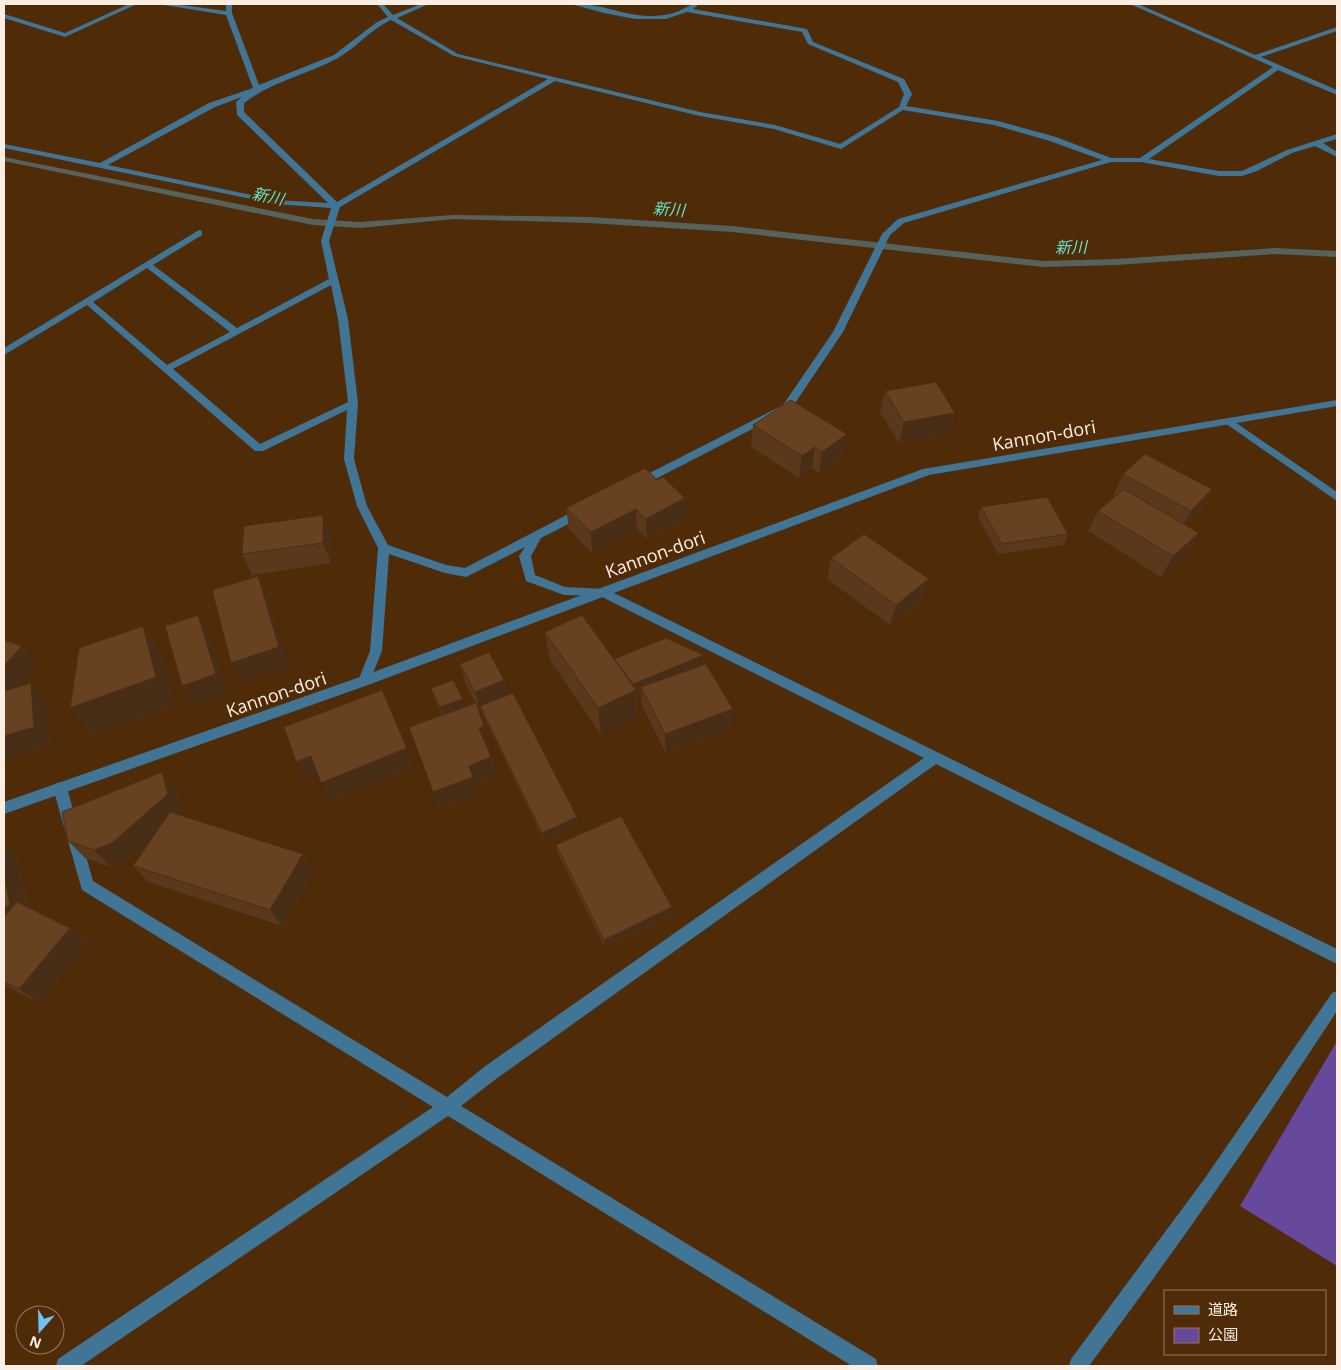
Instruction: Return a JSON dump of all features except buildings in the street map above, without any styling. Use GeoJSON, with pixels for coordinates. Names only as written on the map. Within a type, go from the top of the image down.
{"type":"FeatureCollection","features":[{"type":"Feature","properties":{"kind":"street"},"geometry":{"type":"LineString","coordinates":[[4,16],[65,35],[134,4]]}},
{"type":"Feature","properties":{"kind":"street"},"geometry":{"type":"LineString","coordinates":[[161,4],[229,9],[257,89]]}},
{"type":"Feature","properties":{"kind":"street"},"geometry":{"type":"LineString","coordinates":[[380,4],[392,18],[456,54],[700,114],[775,127],[841,147],[902,108],[908,94],[900,81],[810,43],[805,30],[688,10]]}},
{"type":"Feature","properties":{"kind":"street"},"geometry":{"type":"LineString","coordinates":[[101,166],[212,105],[257,89],[336,56],[372,29],[392,18],[426,4]]}},
{"type":"Feature","properties":{"kind":"street"},"geometry":{"type":"LineString","coordinates":[[574,4],[639,19],[672,17],[697,4]]}},
{"type":"Feature","properties":{"kind":"street"},"geometry":{"type":"LineString","coordinates":[[1133,4],[1337,93]]}},
{"type":"Feature","properties":{"kind":"street"},"geometry":{"type":"LineString","coordinates":[[1256,57],[1337,29]]}},
{"type":"Feature","properties":{"kind":"street"},"geometry":{"type":"LineString","coordinates":[[1142,160],[1278,67]]}},
{"type":"Feature","properties":{"kind":"street"},"geometry":{"type":"LineString","coordinates":[[4,146],[275,202],[336,206],[555,78]]}},
{"type":"Feature","properties":{"kind":"street"},"geometry":{"type":"LineString","coordinates":[[257,89],[240,102],[240,113],[336,206]]}},
{"type":"Feature","properties":{"kind":"street"},"geometry":{"type":"LineString","coordinates":[[902,108],[995,123],[1053,139],[1110,160]]}},
{"type":"Feature","properties":{"kind":"street"},"geometry":{"type":"LineString","coordinates":[[627,490],[787,407],[838,332],[886,234],[902,222],[1110,160],[1126,158],[1235,174],[1251,172],[1284,154],[1337,136]]}},
{"type":"Feature","properties":{"kind":"street"},"geometry":{"type":"LineString","coordinates":[[1318,144],[1337,155]]}},
{"type":"Feature","properties":{"kind":"street"},"geometry":{"type":"LineString","coordinates":[[336,206],[326,241],[343,319],[353,403],[349,459],[362,506],[384,548],[376,651],[364,681]]}},
{"type":"Feature","properties":{"kind":"street"},"geometry":{"type":"LineString","coordinates":[[4,352],[199,233]]}},
{"type":"Feature","properties":{"kind":"street"},"geometry":{"type":"LineString","coordinates":[[147,264],[236,332]]}},
{"type":"Feature","properties":{"kind":"street"},"geometry":{"type":"LineString","coordinates":[[166,369],[334,280]]}},
{"type":"Feature","properties":{"kind":"street"},"geometry":{"type":"LineString","coordinates":[[87,301],[259,449],[353,403]]}},
{"type":"Feature","properties":{"kind":"street","name":"Kannon-dori"},"geometry":{"type":"LineString","coordinates":[[4,808],[364,681],[927,472],[1337,403]]}},
{"type":"Feature","properties":{"kind":"street"},"geometry":{"type":"LineString","coordinates":[[1229,420],[1337,497]]}},
{"type":"Feature","properties":{"kind":"street"},"geometry":{"type":"LineString","coordinates":[[384,548],[445,569],[466,573],[591,507]]}},
{"type":"Feature","properties":{"kind":"street"},"geometry":{"type":"LineString","coordinates":[[538,534],[525,556],[530,578],[564,591],[602,592],[1337,957]]}},
{"type":"Feature","properties":{"kind":"street"},"geometry":{"type":"LineString","coordinates":[[65,1366],[447,1108],[490,1073],[935,758]]}},
{"type":"Feature","properties":{"kind":"street"},"geometry":{"type":"LineString","coordinates":[[60,788],[87,885],[869,1366]]}},
{"type":"Feature","properties":{"kind":"street"},"geometry":{"type":"LineString","coordinates":[[1078,1366],[1123,1307],[1243,1140],[1337,998]]}},
{"type":"Feature","properties":{"kind":"green space"},"geometry":{"type":"Polygon","coordinates":[[[1337,1041],[1337,1266],[1240,1206],[1337,1041]]]}},
{"type":"Feature","properties":{"kind":"waterway","name":"新川"},"geometry":{"type":"LineString","coordinates":[[4,159],[313,222],[360,225],[453,217],[590,220],[732,229],[1043,264],[1116,262],[1275,251],[1337,254]]}}]}
